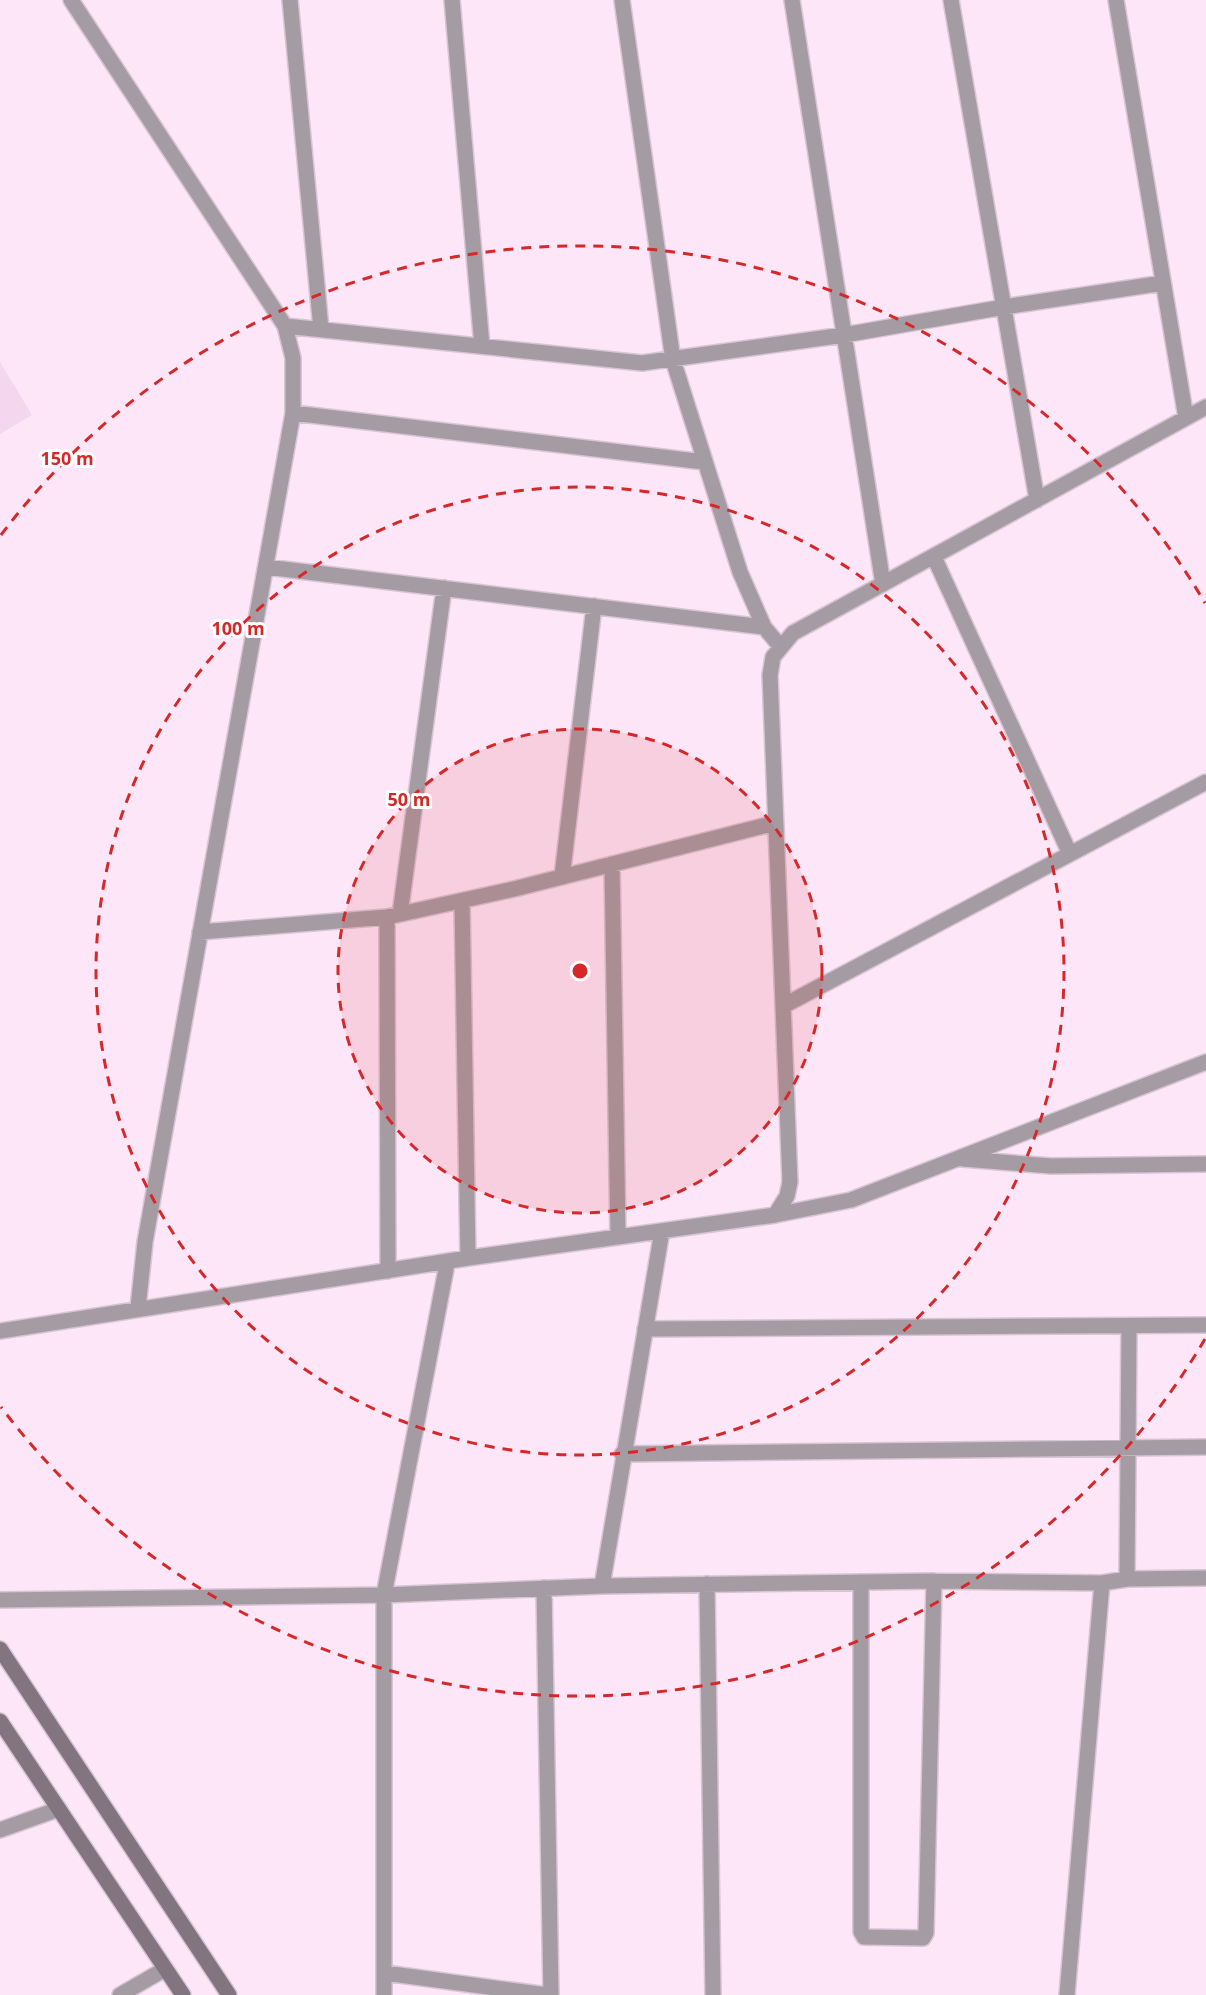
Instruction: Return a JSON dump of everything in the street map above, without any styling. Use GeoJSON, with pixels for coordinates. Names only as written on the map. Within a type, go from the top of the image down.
{"type":"FeatureCollection","features":[{"type":"Feature","properties":{"kind":"street"},"geometry":{"type":"LineString","coordinates":[[70,0],[285,326],[293,357],[293,413],[145,1242],[138,1308]]}},
{"type":"Feature","properties":{"kind":"street"},"geometry":{"type":"LineString","coordinates":[[290,0],[321,329]]}},
{"type":"Feature","properties":{"kind":"street"},"geometry":{"type":"LineString","coordinates":[[452,0],[482,346]]}},
{"type":"Feature","properties":{"kind":"street"},"geometry":{"type":"LineString","coordinates":[[622,0],[673,360],[740,572],[764,627],[780,646]]}},
{"type":"Feature","properties":{"kind":"street"},"geometry":{"type":"LineString","coordinates":[[792,0],[883,584]]}},
{"type":"Feature","properties":{"kind":"street"},"geometry":{"type":"LineString","coordinates":[[951,0],[1037,500]]}},
{"type":"Feature","properties":{"kind":"street"},"geometry":{"type":"LineString","coordinates":[[1116,0],[1186,418]]}},
{"type":"Feature","properties":{"kind":"street"},"geometry":{"type":"LineString","coordinates":[[285,326],[615,362],[673,360],[844,335],[1004,307],[1163,283]]}},
{"type":"Feature","properties":{"kind":"street"},"geometry":{"type":"LineString","coordinates":[[775,1215],[786,1196],[790,1182],[770,675],[773,657],[793,633],[1206,407]]}},
{"type":"Feature","properties":{"kind":"street"},"geometry":{"type":"LineString","coordinates":[[293,413],[704,462]]}},
{"type":"Feature","properties":{"kind":"street"},"geometry":{"type":"LineString","coordinates":[[934,556],[1070,854]]}},
{"type":"Feature","properties":{"kind":"street"},"geometry":{"type":"LineString","coordinates":[[266,567],[764,627]]}},
{"type":"Feature","properties":{"kind":"street"},"geometry":{"type":"LineString","coordinates":[[388,1271],[393,916],[444,588]]}},
{"type":"Feature","properties":{"kind":"street"},"geometry":{"type":"LineString","coordinates":[[562,877],[594,606]]}},
{"type":"Feature","properties":{"kind":"street"},"geometry":{"type":"LineString","coordinates":[[783,1006],[1206,782]]}},
{"type":"Feature","properties":{"kind":"street"},"geometry":{"type":"LineString","coordinates":[[200,932],[393,916],[562,877],[775,823]]}},
{"type":"Feature","properties":{"kind":"street"},"geometry":{"type":"LineString","coordinates":[[612,864],[618,1236]]}},
{"type":"Feature","properties":{"kind":"street"},"geometry":{"type":"LineString","coordinates":[[462,901],[468,1258]]}},
{"type":"Feature","properties":{"kind":"street"},"geometry":{"type":"LineString","coordinates":[[0,1331],[138,1308],[447,1264],[468,1258],[775,1215],[851,1200],[1206,1062]]}},
{"type":"Feature","properties":{"kind":"street"},"geometry":{"type":"LineString","coordinates":[[957,1159],[1051,1166],[1206,1164]]}},
{"type":"Feature","properties":{"kind":"street"},"geometry":{"type":"LineString","coordinates":[[602,1586],[622,1454],[662,1231]]}},
{"type":"Feature","properties":{"kind":"street"},"geometry":{"type":"LineString","coordinates":[[384,1995],[384,1595],[447,1264]]}},
{"type":"Feature","properties":{"kind":"street"},"geometry":{"type":"LineString","coordinates":[[645,1329],[1206,1325]]}},
{"type":"Feature","properties":{"kind":"street"},"geometry":{"type":"LineString","coordinates":[[1127,1579],[1130,1447],[1128,1326]]}},
{"type":"Feature","properties":{"kind":"street"},"geometry":{"type":"LineString","coordinates":[[622,1454],[1206,1447]]}},
{"type":"Feature","properties":{"kind":"street"},"geometry":{"type":"LineString","coordinates":[[0,1600],[384,1595],[707,1584],[934,1581],[1102,1583],[1127,1579],[1206,1578]]}},
{"type":"Feature","properties":{"kind":"street"},"geometry":{"type":"LineString","coordinates":[[861,1582],[861,1932],[864,1937],[923,1938],[926,1933],[934,1581]]}},
{"type":"Feature","properties":{"kind":"street"},"geometry":{"type":"LineString","coordinates":[[1067,1995],[1102,1583]]}},
{"type":"Feature","properties":{"kind":"street"},"geometry":{"type":"LineString","coordinates":[[707,1584],[713,1995]]}},
{"type":"Feature","properties":{"kind":"street"},"geometry":{"type":"LineString","coordinates":[[385,1973],[549,1995],[544,1588]]}},
{"type":"Feature","properties":{"kind":"street"},"geometry":{"type":"LineString","coordinates":[[0,1649],[229,1995]]}},
{"type":"Feature","properties":{"kind":"street"},"geometry":{"type":"LineString","coordinates":[[0,1721],[183,1995]]}},
{"type":"Feature","properties":{"kind":"street"},"geometry":{"type":"LineString","coordinates":[[0,1830],[59,1809]]}},
{"type":"Feature","properties":{"kind":"street"},"geometry":{"type":"LineString","coordinates":[[120,1995],[165,1969]]}},
{"type":"Feature","properties":{"kind":"shaded area"},"geometry":{"type":"Polygon","coordinates":[[[0,362],[32,415],[0,434],[0,362]]]}}]}
